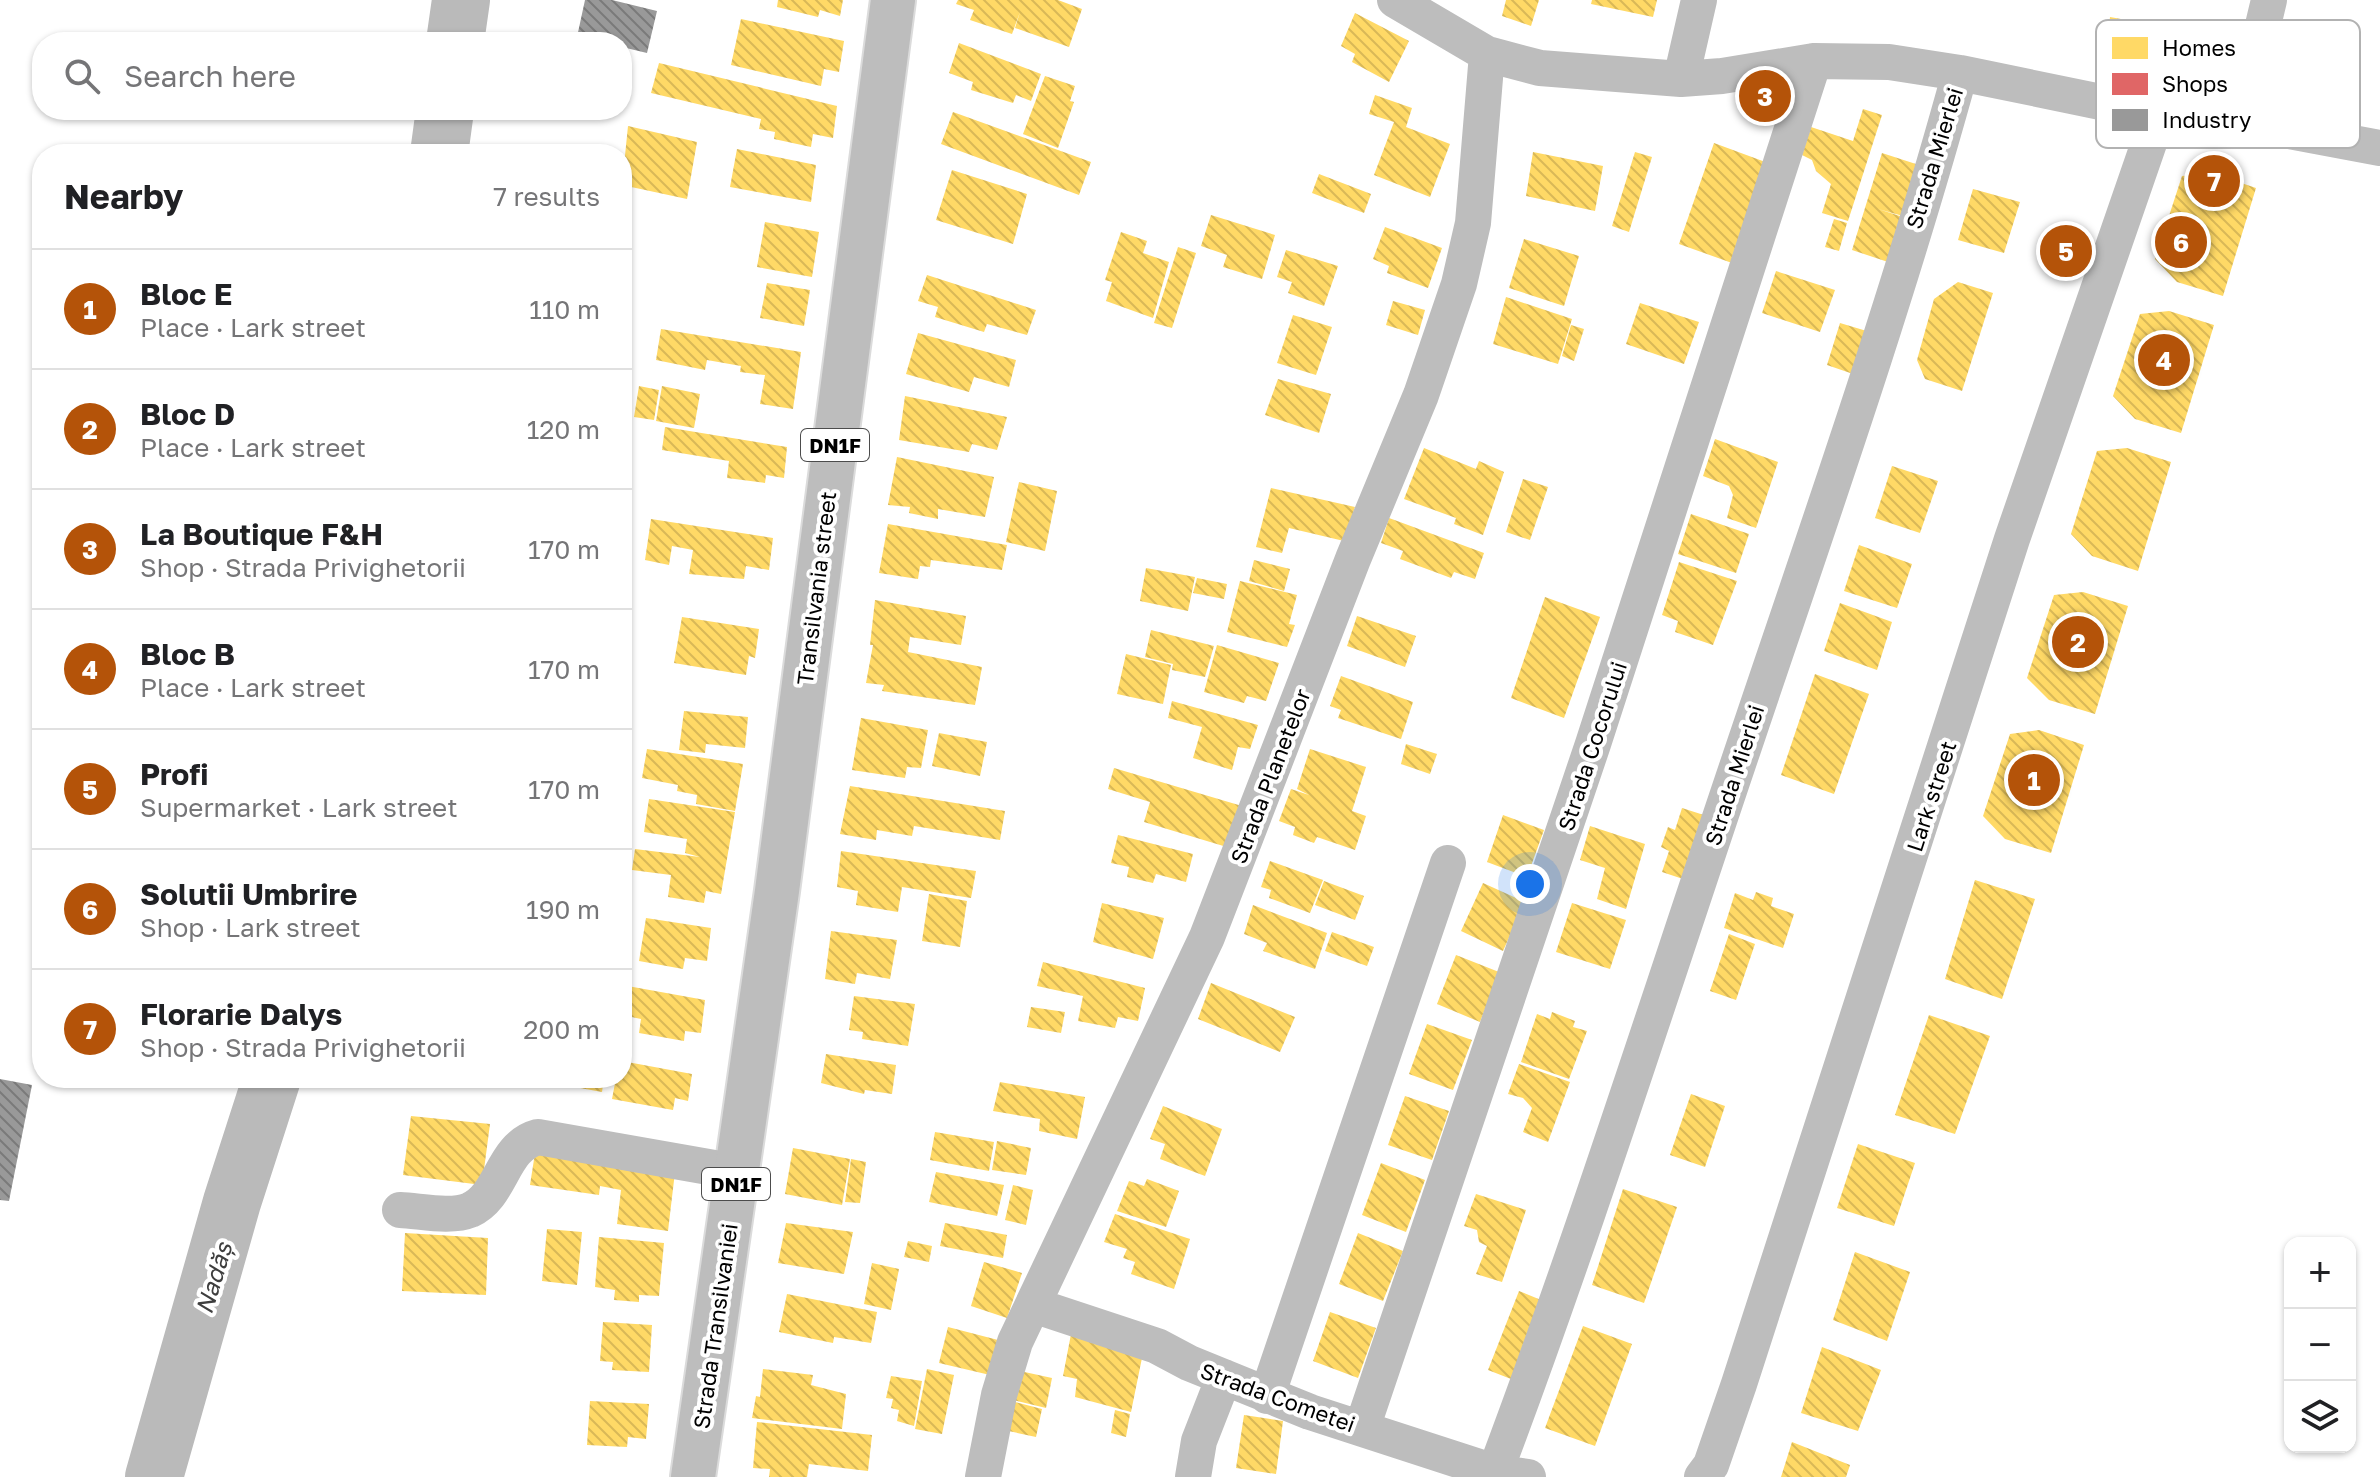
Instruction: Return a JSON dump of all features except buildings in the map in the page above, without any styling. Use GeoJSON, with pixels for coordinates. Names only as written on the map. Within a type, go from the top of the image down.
{"type":"FeatureCollection","features":[{"type":"Feature","properties":{"kind":"main road","name":"Transilvania street"},"geometry":{"type":"LineString","coordinates":[[777,891],[893,0]]}},
{"type":"Feature","properties":{"kind":"main road","name":"Strada Transilvaniei"},"geometry":{"type":"LineString","coordinates":[[693,1477],[777,891]]}},
{"type":"Feature","properties":{"kind":"street"},"geometry":{"type":"LineString","coordinates":[[1395,0],[1487,54],[1540,68],[1681,79],[1722,76],[1814,61],[1889,62],[2096,101]]}},
{"type":"Feature","properties":{"kind":"street"},"geometry":{"type":"LineString","coordinates":[[1681,79],[1699,0]]}},
{"type":"Feature","properties":{"kind":"street"},"geometry":{"type":"LineString","coordinates":[[2264,20],[2269,0]]}},
{"type":"Feature","properties":{"kind":"street","name":"Strada Planetelor"},"geometry":{"type":"LineString","coordinates":[[983,1477],[999,1395],[1015,1342],[1207,937],[1442,338],[1473,223],[1487,54]]}},
{"type":"Feature","properties":{"kind":"street","name":"Strada Cocorului"},"geometry":{"type":"LineString","coordinates":[[1362,1428],[1593,744],[1814,61]]}},
{"type":"Feature","properties":{"kind":"street","name":"Strada Mierlei"},"geometry":{"type":"LineString","coordinates":[[1512,1474],[1559,1302],[1844,447],[1960,73]]}},
{"type":"Feature","properties":{"kind":"street"},"geometry":{"type":"LineString","coordinates":[[2360,144],[2380,148]]}},
{"type":"Feature","properties":{"kind":"street","name":"Lark street"},"geometry":{"type":"LineString","coordinates":[[1702,1477],[1711,1465],[1739,1384],[2012,539],[2147,148]]}},
{"type":"Feature","properties":{"kind":"street"},"geometry":{"type":"LineString","coordinates":[[1267,1396],[1448,863]]}},
{"type":"Feature","properties":{"kind":"street"},"geometry":{"type":"LineString","coordinates":[[400,1210],[457,1213],[471,1210],[491,1190],[518,1146],[538,1137],[737,1172]]}},
{"type":"Feature","properties":{"kind":"street","name":"Strada Cometei"},"geometry":{"type":"LineString","coordinates":[[1033,1305],[1157,1346],[1267,1396],[1362,1428],[1428,1464],[1512,1474]]}},
{"type":"Feature","properties":{"kind":"street"},"geometry":{"type":"LineString","coordinates":[[1193,1477],[1199,1441],[1224,1377]]}},
{"type":"Feature","properties":{"kind":"waterway","name":"Nadăș"},"geometry":{"type":"LineString","coordinates":[[456,32],[461,0]]}},
{"type":"Feature","properties":{"kind":"waterway","name":"Nadăș"},"geometry":{"type":"LineString","coordinates":[[440,144],[444,120]]}},
{"type":"Feature","properties":{"kind":"waterway","name":"Nadăș"},"geometry":{"type":"LineString","coordinates":[[154,1477],[232,1202],[269,1088]]}},
{"type":"Feature","properties":{"kind":"place","name":"La Boutique F&H"},"geometry":{"type":"Point","coordinates":[1765,96]}},
{"type":"Feature","properties":{"kind":"place","name":"Florarie Dalys"},"geometry":{"type":"Point","coordinates":[2214,181]}},
{"type":"Feature","properties":{"kind":"place","name":"Solutii Umbrire"},"geometry":{"type":"Point","coordinates":[2181,242]}},
{"type":"Feature","properties":{"kind":"place","name":"Profi"},"geometry":{"type":"Point","coordinates":[2066,251]}},
{"type":"Feature","properties":{"kind":"place","name":"Bloc B"},"geometry":{"type":"Point","coordinates":[2164,360]}},
{"type":"Feature","properties":{"kind":"place","name":"Bloc D"},"geometry":{"type":"Point","coordinates":[2078,642]}},
{"type":"Feature","properties":{"kind":"place","name":"Bloc E"},"geometry":{"type":"Point","coordinates":[2034,780]}}]}
